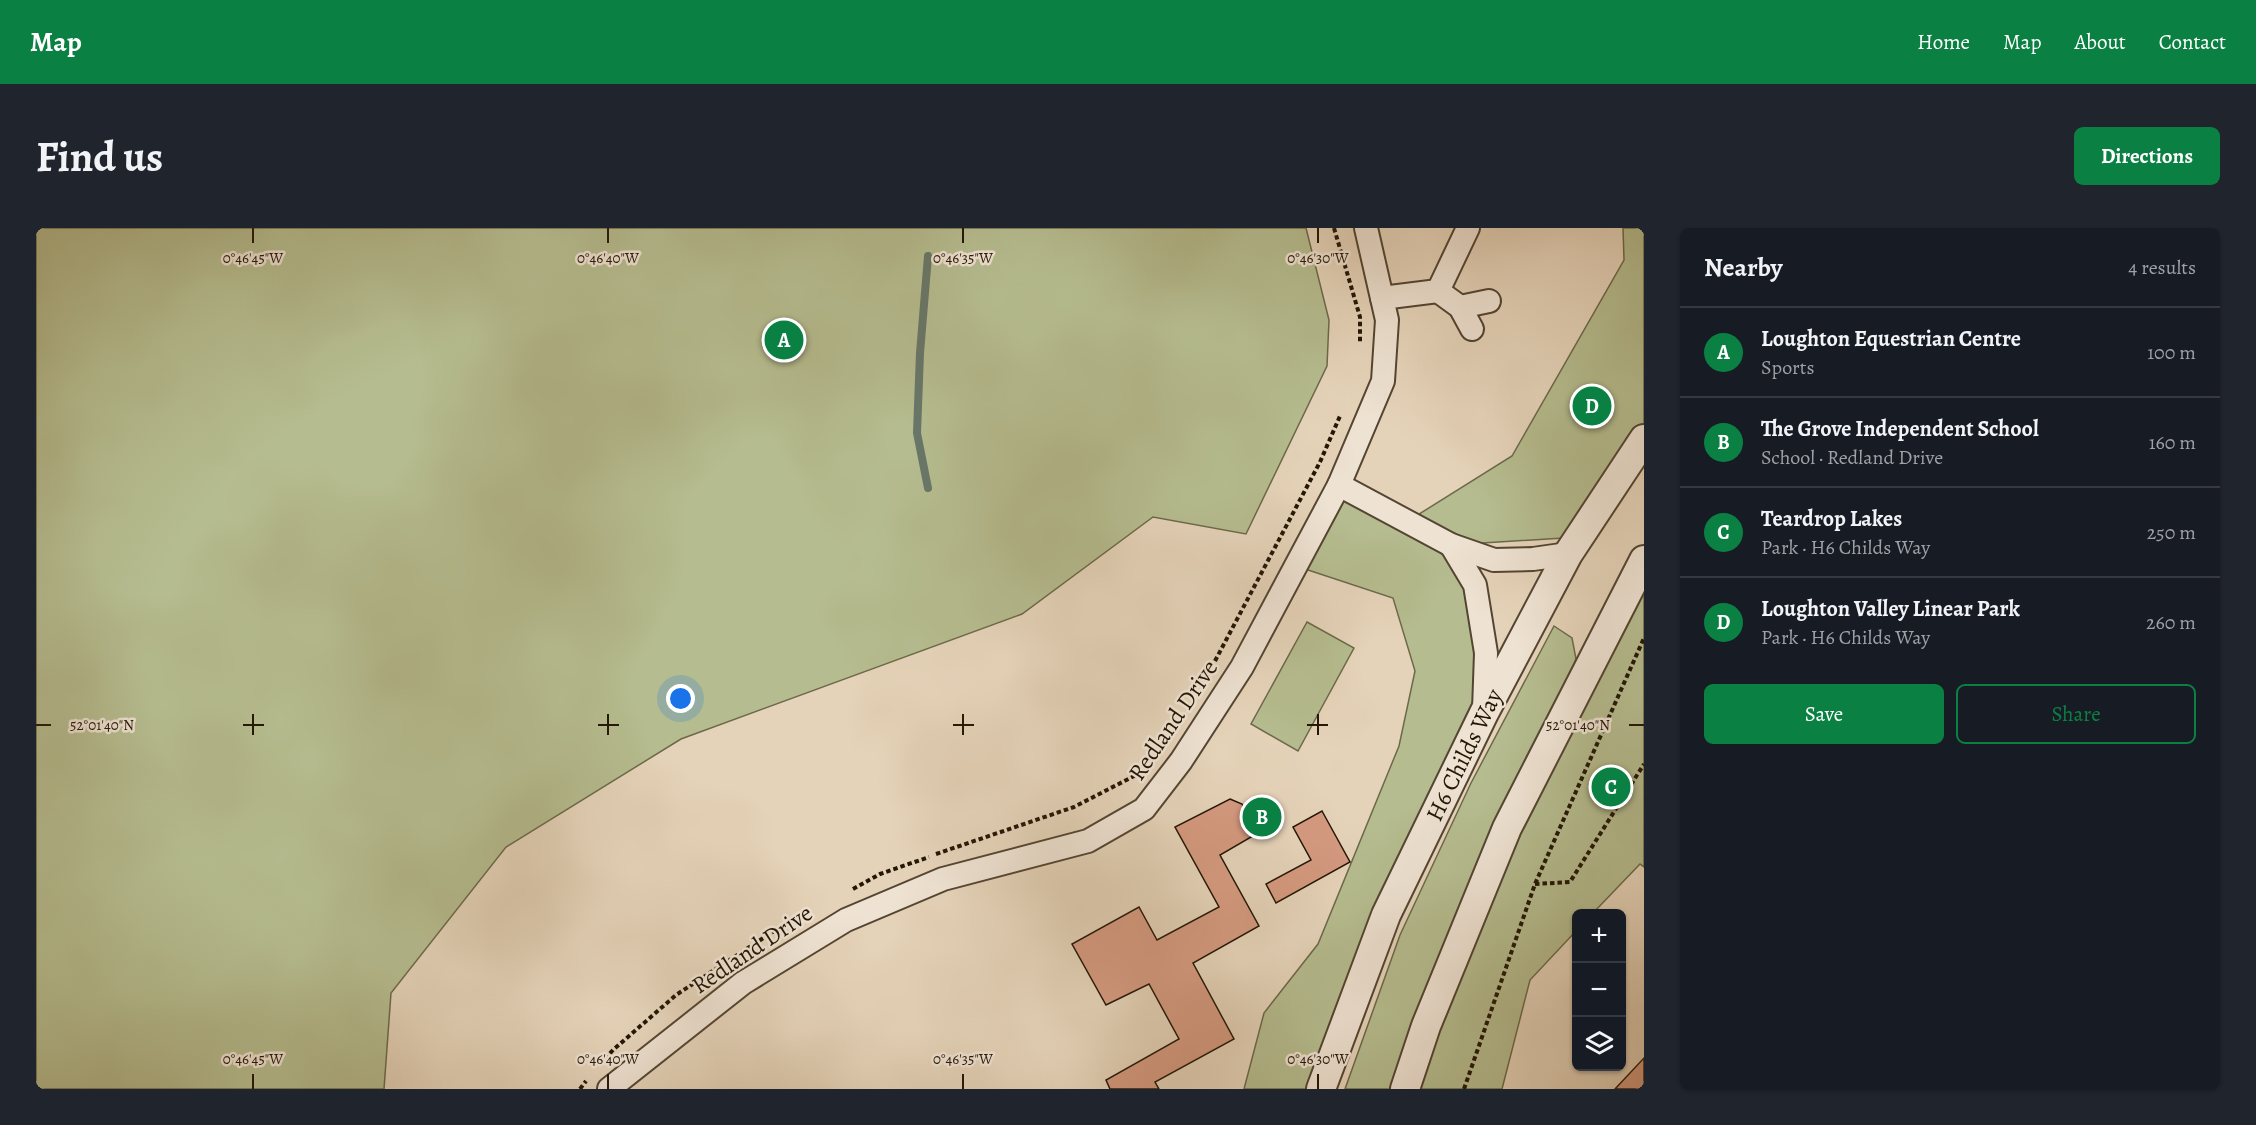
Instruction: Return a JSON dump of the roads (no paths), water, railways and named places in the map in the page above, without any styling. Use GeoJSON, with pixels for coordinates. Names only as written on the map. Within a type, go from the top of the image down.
{"type":"FeatureCollection","features":[{"type":"Feature","properties":{"kind":"street","name":"Redland Drive"},"geometry":{"type":"LineString","coordinates":[[601,1081],[742,983],[846,920],[943,879],[1088,841],[1144,809],[1182,761],[1242,667],[1339,485],[1383,381],[1387,320],[1366,228]]}},
{"type":"Feature","properties":{"kind":"street"},"geometry":{"type":"LineString","coordinates":[[1438,291],[1468,228]]}},
{"type":"Feature","properties":{"kind":"street"},"geometry":{"type":"LineString","coordinates":[[1382,298],[1438,291],[1460,307],[1472,329]]}},
{"type":"Feature","properties":{"kind":"street"},"geometry":{"type":"LineString","coordinates":[[1460,307],[1489,301]]}},
{"type":"Feature","properties":{"kind":"street","name":"H6 Childs Way"},"geometry":{"type":"LineString","coordinates":[[1321,1089],[1386,915],[1484,713],[1568,554],[1644,438]]}},
{"type":"Feature","properties":{"kind":"street"},"geometry":{"type":"LineString","coordinates":[[1339,485],[1451,545],[1494,560],[1533,559],[1568,554]]}},
{"type":"Feature","properties":{"kind":"street"},"geometry":{"type":"LineString","coordinates":[[1451,545],[1475,585],[1486,653],[1484,713]]}},
{"type":"Feature","properties":{"kind":"street"},"geometry":{"type":"LineString","coordinates":[[1405,1089],[1426,1026],[1507,828],[1644,560]]}},
{"type":"Feature","properties":{"kind":"waterway"},"geometry":{"type":"LineString","coordinates":[[928,256],[920,353],[917,433],[928,488]]}},
{"type":"Feature","properties":{"kind":"place","name":"Loughton Equestrian Centre"},"geometry":{"type":"Point","coordinates":[784,340]}},
{"type":"Feature","properties":{"kind":"place","name":"Loughton Valley Linear Park"},"geometry":{"type":"Point","coordinates":[1592,406]}},
{"type":"Feature","properties":{"kind":"place","name":"Teardrop Lakes"},"geometry":{"type":"Point","coordinates":[1611,787]}},
{"type":"Feature","properties":{"kind":"place","name":"The Grove Independent School"},"geometry":{"type":"Point","coordinates":[1262,817]}}]}
